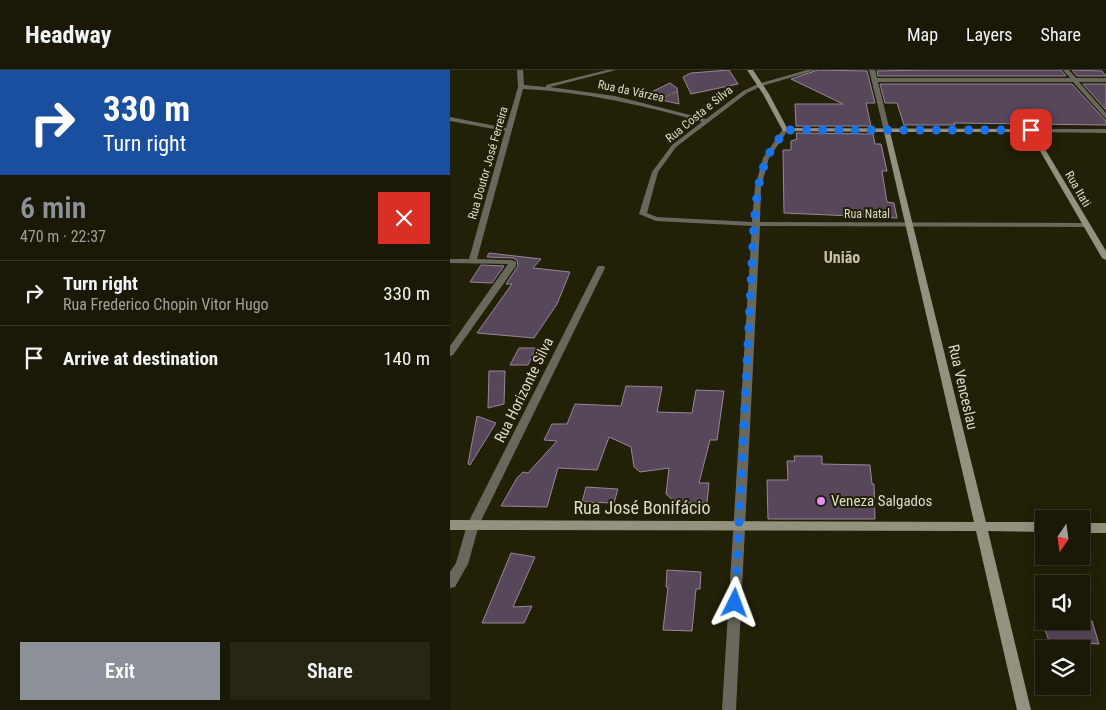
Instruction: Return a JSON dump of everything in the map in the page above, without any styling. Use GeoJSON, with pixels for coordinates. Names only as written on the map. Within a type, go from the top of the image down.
{"type":"FeatureCollection","features":[{"type":"Feature","properties":{"kind":"street","name":"Rua Doutor José Ferreira"},"geometry":{"type":"LineString","coordinates":[[472,261],[521,86],[520,70]]}},
{"type":"Feature","properties":{"kind":"street"},"geometry":{"type":"LineString","coordinates":[[540,87],[613,70]]}},
{"type":"Feature","properties":{"kind":"street"},"geometry":{"type":"LineString","coordinates":[[750,70],[785,130]]}},
{"type":"Feature","properties":{"kind":"street","name":"Rua Costa e Silva"},"geometry":{"type":"LineString","coordinates":[[649,218],[643,214],[655,172],[674,146],[734,99],[760,85],[814,70]]}},
{"type":"Feature","properties":{"kind":"street","name":"Rua Venceslau"},"geometry":{"type":"LineString","coordinates":[[872,70],[1024,710]]}},
{"type":"Feature","properties":{"kind":"street"},"geometry":{"type":"LineString","coordinates":[[1066,70],[1106,117]]}},
{"type":"Feature","properties":{"kind":"street"},"geometry":{"type":"LineString","coordinates":[[875,80],[1106,80]]}},
{"type":"Feature","properties":{"kind":"street","name":"Rua da Várzea"},"geometry":{"type":"LineString","coordinates":[[521,86],[540,87],[650,104],[707,121]]}},
{"type":"Feature","properties":{"kind":"street"},"geometry":{"type":"LineString","coordinates":[[450,119],[509,130]]}},
{"type":"Feature","properties":{"kind":"street"},"geometry":{"type":"LineString","coordinates":[[785,130],[1106,131]]}},
{"type":"Feature","properties":{"kind":"street"},"geometry":{"type":"LineString","coordinates":[[729,710],[754,224],[758,187],[766,158],[785,130]]}},
{"type":"Feature","properties":{"kind":"street","name":"Rua Itati"},"geometry":{"type":"LineString","coordinates":[[1031,130],[1106,258]]}},
{"type":"Feature","properties":{"kind":"street","name":"Rua Natal"},"geometry":{"type":"LineString","coordinates":[[649,218],[754,224],[1086,225]]}},
{"type":"Feature","properties":{"kind":"street"},"geometry":{"type":"LineString","coordinates":[[450,261],[512,262],[512,266],[450,353]]}},
{"type":"Feature","properties":{"kind":"street","name":"Rua Horizonte Silva"},"geometry":{"type":"LineString","coordinates":[[450,583],[462,564],[473,525],[601,268]]}},
{"type":"Feature","properties":{"kind":"street","name":"Rua José Bonifácio"},"geometry":{"type":"LineString","coordinates":[[450,525],[1035,527]]}},
{"type":"Feature","properties":{"kind":"street"},"geometry":{"type":"LineString","coordinates":[[1090,528],[1106,528]]}},
{"type":"Feature","properties":{"kind":"building"},"geometry":{"type":"Polygon","coordinates":[[[729,70],[738,84],[691,94],[683,77],[691,73],[729,70]]]}},
{"type":"Feature","properties":{"kind":"building"},"geometry":{"type":"Polygon","coordinates":[[[818,70],[867,71],[875,103],[866,103],[871,126],[796,126],[795,104],[843,104],[791,79],[818,70]]]}},
{"type":"Feature","properties":{"kind":"building"},"geometry":{"type":"Polygon","coordinates":[[[1061,70],[1066,76],[878,76],[877,71],[1061,70]]]}},
{"type":"Feature","properties":{"kind":"building"},"geometry":{"type":"Polygon","coordinates":[[[1072,70],[1102,71],[1106,76],[1077,76],[1072,70]]]}},
{"type":"Feature","properties":{"kind":"building"},"geometry":{"type":"Polygon","coordinates":[[[670,83],[677,88],[679,104],[643,96],[670,83]]]}},
{"type":"Feature","properties":{"kind":"building"},"geometry":{"type":"Polygon","coordinates":[[[880,84],[1072,84],[1106,121],[1106,125],[954,123],[955,125],[904,125],[897,103],[885,103],[880,84]]]}},
{"type":"Feature","properties":{"kind":"building"},"geometry":{"type":"Polygon","coordinates":[[[1083,84],[1106,84],[1106,110],[1083,84]]]}},
{"type":"Feature","properties":{"kind":"building"},"geometry":{"type":"Polygon","coordinates":[[[796,133],[873,134],[875,144],[881,144],[887,171],[882,171],[887,202],[894,203],[897,218],[784,213],[783,150],[791,150],[791,141],[797,139],[796,133]]]}},
{"type":"Feature","properties":{"kind":"building"},"geometry":{"type":"Polygon","coordinates":[[[489,253],[541,259],[533,268],[570,272],[557,304],[534,338],[477,333],[512,284],[506,284],[518,266],[517,260],[513,258],[487,257],[489,253]]]}},
{"type":"Feature","properties":{"kind":"building"},"geometry":{"type":"Polygon","coordinates":[[[481,265],[504,266],[492,283],[470,282],[481,265]]]}},
{"type":"Feature","properties":{"kind":"building"},"geometry":{"type":"Polygon","coordinates":[[[519,348],[536,348],[528,365],[510,365],[519,348]]]}},
{"type":"Feature","properties":{"kind":"building"},"geometry":{"type":"Polygon","coordinates":[[[489,371],[505,371],[504,404],[488,408],[489,371]]]}},
{"type":"Feature","properties":{"kind":"building"},"geometry":{"type":"Polygon","coordinates":[[[626,386],[662,387],[657,412],[692,413],[696,390],[724,391],[717,440],[710,440],[699,483],[709,483],[707,503],[676,503],[666,494],[669,468],[640,472],[634,467],[631,447],[609,437],[597,470],[558,468],[547,507],[501,506],[517,478],[523,472],[528,473],[557,441],[544,440],[552,424],[567,424],[575,404],[621,406],[626,386]]]}},
{"type":"Feature","properties":{"kind":"building"},"geometry":{"type":"Polygon","coordinates":[[[477,416],[496,423],[470,465],[468,464],[477,416]]]}},
{"type":"Feature","properties":{"kind":"building","name":"Veneza Salgados"},"geometry":{"type":"Polygon","coordinates":[[[794,456],[822,456],[822,464],[870,465],[872,484],[874,484],[875,519],[768,519],[767,480],[788,480],[787,461],[795,461],[794,456]]]}},
{"type":"Feature","properties":{"kind":"building"},"geometry":{"type":"Polygon","coordinates":[[[586,487],[618,489],[614,503],[582,502],[586,487]]]}},
{"type":"Feature","properties":{"kind":"building"},"geometry":{"type":"Polygon","coordinates":[[[511,553],[535,557],[513,607],[532,606],[524,623],[482,623],[511,553]]]}},
{"type":"Feature","properties":{"kind":"building"},"geometry":{"type":"Polygon","coordinates":[[[667,570],[701,572],[700,589],[696,589],[692,631],[663,630],[668,587],[666,587],[667,570]]]}},
{"type":"Feature","properties":{"kind":"building"},"geometry":{"type":"Polygon","coordinates":[[[1090,621],[1092,621],[1099,644],[1090,643],[1090,640],[1049,640],[1045,630],[1090,630],[1090,621]]]}},
{"type":"Feature","properties":{"kind":"place","name":"Veneza Salgados"},"geometry":{"type":"Point","coordinates":[821,501]}},
{"type":"Feature","properties":{"kind":"district","name":"União"},"geometry":{"type":"Point","coordinates":[842,257]}},
{"type":"Feature","properties":{"kind":"route"},"geometry":{"type":"LineString","coordinates":[[735,603],[754,224],[758,187],[766,158],[785,130],[1031,130]]}}]}
